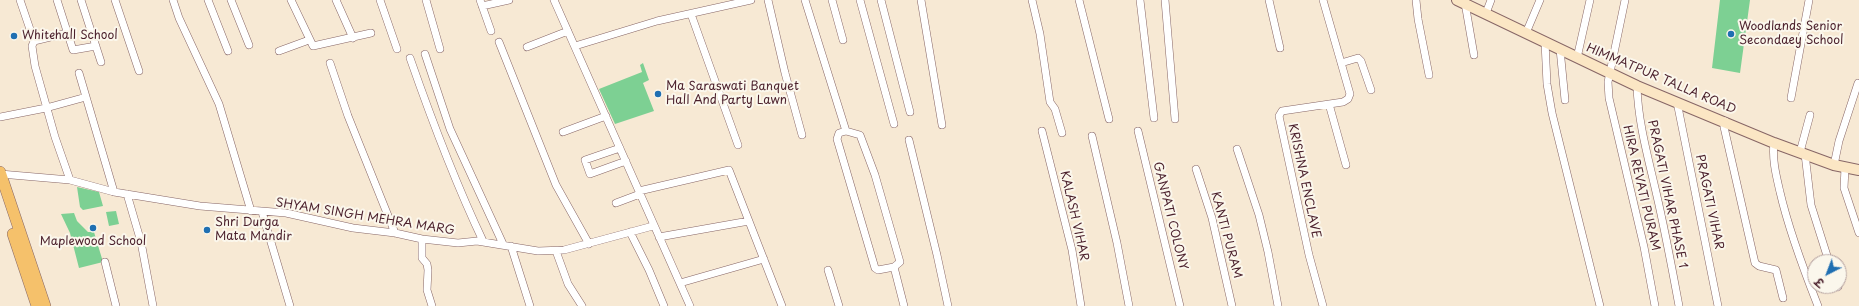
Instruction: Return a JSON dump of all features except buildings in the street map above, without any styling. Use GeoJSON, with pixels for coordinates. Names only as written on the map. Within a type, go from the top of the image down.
{"type":"FeatureCollection","features":[{"type":"Feature","properties":{"kind":"main road"},"geometry":{"type":"LineString","coordinates":[[0,174],[37,306]]}},
{"type":"Feature","properties":{"kind":"main road"},"geometry":{"type":"LineString","coordinates":[[0,197],[45,306]]}},
{"type":"Feature","properties":{"kind":"street"},"geometry":{"type":"LineString","coordinates":[[20,0],[34,41],[32,46],[34,59],[46,108],[70,180]]}},
{"type":"Feature","properties":{"kind":"street"},"geometry":{"type":"LineString","coordinates":[[57,0],[73,50],[96,46]]}},
{"type":"Feature","properties":{"kind":"street"},"geometry":{"type":"LineString","coordinates":[[81,0],[101,62]]}},
{"type":"Feature","properties":{"kind":"street"},"geometry":{"type":"LineString","coordinates":[[115,0],[139,71]]}},
{"type":"Feature","properties":{"kind":"street"},"geometry":{"type":"LineString","coordinates":[[173,0],[191,45],[219,104],[251,211]]}},
{"type":"Feature","properties":{"kind":"street"},"geometry":{"type":"LineString","coordinates":[[208,0],[228,51]]}},
{"type":"Feature","properties":{"kind":"street"},"geometry":{"type":"LineString","coordinates":[[231,0],[249,45]]}},
{"type":"Feature","properties":{"kind":"street"},"geometry":{"type":"LineString","coordinates":[[291,0],[313,46],[316,47],[371,33]]}},
{"type":"Feature","properties":{"kind":"street"},"geometry":{"type":"LineString","coordinates":[[336,0],[353,38]]}},
{"type":"Feature","properties":{"kind":"street"},"geometry":{"type":"LineString","coordinates":[[380,0],[397,49]]}},
{"type":"Feature","properties":{"kind":"street"},"geometry":{"type":"LineString","coordinates":[[426,0],[440,49]]}},
{"type":"Feature","properties":{"kind":"street"},"geometry":{"type":"LineString","coordinates":[[491,30],[481,3],[509,0]]}},
{"type":"Feature","properties":{"kind":"street"},"geometry":{"type":"LineString","coordinates":[[554,0],[626,161],[653,226],[690,306]]}},
{"type":"Feature","properties":{"kind":"street"},"geometry":{"type":"LineString","coordinates":[[575,46],[616,32],[751,0]]}},
{"type":"Feature","properties":{"kind":"street"},"geometry":{"type":"LineString","coordinates":[[768,0],[785,73],[802,135]]}},
{"type":"Feature","properties":{"kind":"street"},"geometry":{"type":"LineString","coordinates":[[805,0],[846,131]]}},
{"type":"Feature","properties":{"kind":"street"},"geometry":{"type":"LineString","coordinates":[[832,0],[843,40]]}},
{"type":"Feature","properties":{"kind":"street"},"geometry":{"type":"LineString","coordinates":[[860,0],[894,124]]}},
{"type":"Feature","properties":{"kind":"street"},"geometry":{"type":"LineString","coordinates":[[881,0],[910,112]]}},
{"type":"Feature","properties":{"kind":"street"},"geometry":{"type":"LineString","coordinates":[[921,0],[942,125]]}},
{"type":"Feature","properties":{"kind":"street"},"geometry":{"type":"LineString","coordinates":[[1032,0],[1040,34],[1050,102],[1055,109],[1062,133]]}},
{"type":"Feature","properties":{"kind":"street"},"geometry":{"type":"LineString","coordinates":[[1079,0],[1109,119]]}},
{"type":"Feature","properties":{"kind":"street"},"geometry":{"type":"LineString","coordinates":[[1140,0],[1154,118]]}},
{"type":"Feature","properties":{"kind":"street"},"geometry":{"type":"LineString","coordinates":[[1165,0],[1175,119]]}},
{"type":"Feature","properties":{"kind":"street"},"geometry":{"type":"LineString","coordinates":[[1269,0],[1280,48]]}},
{"type":"Feature","properties":{"kind":"street","name":"KRISHNA ENCLAVE"},"geometry":{"type":"LineString","coordinates":[[1323,0],[1350,94],[1348,99],[1343,102],[1282,111],[1279,116],[1308,255],[1323,306]]}},
{"type":"Feature","properties":{"kind":"street"},"geometry":{"type":"LineString","coordinates":[[1416,0],[1418,19],[1430,74]]}},
{"type":"Feature","properties":{"kind":"street"},"geometry":{"type":"LineString","coordinates":[[1486,13],[1490,0]]}},
{"type":"Feature","properties":{"kind":"street"},"geometry":{"type":"LineString","coordinates":[[1526,33],[1540,0]]}},
{"type":"Feature","properties":{"kind":"street"},"geometry":{"type":"LineString","coordinates":[[1577,58],[1590,0]]}},
{"type":"Feature","properties":{"kind":"street","name":"HIRA REVATI PURAM"},"geometry":{"type":"LineString","coordinates":[[1625,0],[1608,82],[1609,98],[1644,247],[1655,306]]}},
{"type":"Feature","properties":{"kind":"street"},"geometry":{"type":"LineString","coordinates":[[1791,98],[1809,0]]}},
{"type":"Feature","properties":{"kind":"street"},"geometry":{"type":"LineString","coordinates":[[1461,2],[1474,55]]}},
{"type":"Feature","properties":{"kind":"street","name":"HIMMATPUR TALLA ROAD"},"geometry":{"type":"LineString","coordinates":[[1461,2],[1637,86],[1725,121],[1774,143],[1834,165],[1859,170]]}},
{"type":"Feature","properties":{"kind":"street"},"geometry":{"type":"LineString","coordinates":[[691,14],[738,145]]}},
{"type":"Feature","properties":{"kind":"street"},"geometry":{"type":"LineString","coordinates":[[527,47],[568,31]]}},
{"type":"Feature","properties":{"kind":"street"},"geometry":{"type":"LineString","coordinates":[[34,41],[67,33]]}},
{"type":"Feature","properties":{"kind":"street"},"geometry":{"type":"LineString","coordinates":[[279,51],[309,40]]}},
{"type":"Feature","properties":{"kind":"street"},"geometry":{"type":"LineString","coordinates":[[499,42],[556,185],[589,244]]}},
{"type":"Feature","properties":{"kind":"street"},"geometry":{"type":"LineString","coordinates":[[1545,42],[1547,84],[1552,113],[1600,306]]}},
{"type":"Feature","properties":{"kind":"street"},"geometry":{"type":"LineString","coordinates":[[1560,49],[1565,100]]}},
{"type":"Feature","properties":{"kind":"street"},"geometry":{"type":"LineString","coordinates":[[425,54],[450,129],[503,244]]}},
{"type":"Feature","properties":{"kind":"street"},"geometry":{"type":"LineString","coordinates":[[410,58],[436,131],[462,196],[483,241]]}},
{"type":"Feature","properties":{"kind":"street"},"geometry":{"type":"LineString","coordinates":[[1341,63],[1358,58],[1362,61],[1371,90]]}},
{"type":"Feature","properties":{"kind":"street"},"geometry":{"type":"LineString","coordinates":[[330,63],[351,122],[395,233]]}},
{"type":"Feature","properties":{"kind":"street"},"geometry":{"type":"LineString","coordinates":[[79,73],[114,192]]}},
{"type":"Feature","properties":{"kind":"street"},"geometry":{"type":"LineString","coordinates":[[1834,165],[1839,141],[1858,83]]}},
{"type":"Feature","properties":{"kind":"street","name":"PRAGATI VIHAR PHASE 1"},"geometry":{"type":"LineString","coordinates":[[1637,86],[1642,126],[1679,306]]}},
{"type":"Feature","properties":{"kind":"street"},"geometry":{"type":"LineString","coordinates":[[0,117],[86,98]]}},
{"type":"Feature","properties":{"kind":"street","name":"PRAGATI VIHAR"},"geometry":{"type":"LineString","coordinates":[[1677,102],[1718,306]]}},
{"type":"Feature","properties":{"kind":"street"},"geometry":{"type":"LineString","coordinates":[[1329,104],[1346,166]]}},
{"type":"Feature","properties":{"kind":"street"},"geometry":{"type":"LineString","coordinates":[[1810,115],[1802,153],[1811,205],[1826,254]]}},
{"type":"Feature","properties":{"kind":"street"},"geometry":{"type":"LineString","coordinates":[[563,132],[606,116]]}},
{"type":"Feature","properties":{"kind":"street"},"geometry":{"type":"LineString","coordinates":[[1725,121],[1724,127],[1755,263],[1759,266],[1776,270],[1783,298]]}},
{"type":"Feature","properties":{"kind":"street"},"geometry":{"type":"LineString","coordinates":[[846,131],[856,133],[862,139],[875,175],[900,262],[894,267],[878,270],[875,268],[837,139],[839,133],[846,131]]}},
{"type":"Feature","properties":{"kind":"street","name":"KALASH VIHAR"},"geometry":{"type":"LineString","coordinates":[[1042,131],[1072,250],[1081,306]]}},
{"type":"Feature","properties":{"kind":"street","name":"GANPATI COLONY"},"geometry":{"type":"LineString","coordinates":[[1138,131],[1180,306]]}},
{"type":"Feature","properties":{"kind":"street"},"geometry":{"type":"LineString","coordinates":[[1092,136],[1117,243],[1128,306]]}},
{"type":"Feature","properties":{"kind":"street"},"geometry":{"type":"LineString","coordinates":[[909,140],[948,306]]}},
{"type":"Feature","properties":{"kind":"street"},"geometry":{"type":"LineString","coordinates":[[1774,143],[1774,160],[1785,215],[1794,244],[1818,306]]}},
{"type":"Feature","properties":{"kind":"street"},"geometry":{"type":"LineString","coordinates":[[620,148],[585,160],[590,174],[626,161]]}},
{"type":"Feature","properties":{"kind":"street"},"geometry":{"type":"LineString","coordinates":[[1237,149],[1259,215],[1268,252],[1278,306]]}},
{"type":"Feature","properties":{"kind":"street"},"geometry":{"type":"LineString","coordinates":[[1845,168],[1844,188],[1859,233]]}},
{"type":"Feature","properties":{"kind":"street"},"geometry":{"type":"LineString","coordinates":[[616,203],[639,193],[729,170],[782,306]]}},
{"type":"Feature","properties":{"kind":"street","name":"KANTI PURAM"},"geometry":{"type":"LineString","coordinates":[[1196,170],[1212,218],[1232,306]]}},
{"type":"Feature","properties":{"kind":"street","name":"SHYAM SINGH MEHRA MARG"},"geometry":{"type":"LineString","coordinates":[[0,174],[70,180],[114,192],[200,206],[286,213],[353,228],[395,233],[422,239],[458,243],[483,241],[538,251],[556,251],[589,244],[653,226]]}},
{"type":"Feature","properties":{"kind":"street"},"geometry":{"type":"LineString","coordinates":[[127,194],[140,242],[153,306]]}},
{"type":"Feature","properties":{"kind":"street"},"geometry":{"type":"LineString","coordinates":[[262,212],[290,306]]}},
{"type":"Feature","properties":{"kind":"street"},"geometry":{"type":"LineString","coordinates":[[658,237],[749,221]]}},
{"type":"Feature","properties":{"kind":"street"},"geometry":{"type":"LineString","coordinates":[[630,232],[649,270],[664,306]]}},
{"type":"Feature","properties":{"kind":"street"},"geometry":{"type":"LineString","coordinates":[[422,239],[422,258],[427,264],[427,290],[432,306]]}},
{"type":"Feature","properties":{"kind":"street"},"geometry":{"type":"LineString","coordinates":[[511,246],[530,306]]}},
{"type":"Feature","properties":{"kind":"street"},"geometry":{"type":"LineString","coordinates":[[556,251],[568,284],[582,306]]}},
{"type":"Feature","properties":{"kind":"street"},"geometry":{"type":"LineString","coordinates":[[680,283],[764,258]]}},
{"type":"Feature","properties":{"kind":"street"},"geometry":{"type":"LineString","coordinates":[[104,262],[116,306]]}},
{"type":"Feature","properties":{"kind":"street"},"geometry":{"type":"LineString","coordinates":[[894,267],[904,306]]}},
{"type":"Feature","properties":{"kind":"street"},"geometry":{"type":"LineString","coordinates":[[828,270],[839,306]]}},
{"type":"Feature","properties":{"kind":"green space"},"geometry":{"type":"Polygon","coordinates":[[[1720,0],[1750,0],[1740,73],[1712,68],[1720,0]]]}},
{"type":"Feature","properties":{"kind":"green space"},"geometry":{"type":"Polygon","coordinates":[[[643,63],[649,80],[643,83],[654,111],[615,124],[599,89],[642,72],[640,65],[643,63]]]}},
{"type":"Feature","properties":{"kind":"green space"},"geometry":{"type":"Polygon","coordinates":[[[77,187],[99,192],[103,206],[83,210],[80,207],[77,187]]]}},
{"type":"Feature","properties":{"kind":"green space"},"geometry":{"type":"Polygon","coordinates":[[[116,211],[119,224],[109,226],[106,212],[116,211]]]}},
{"type":"Feature","properties":{"kind":"green space"},"geometry":{"type":"Polygon","coordinates":[[[74,213],[77,221],[88,232],[94,232],[103,262],[79,268],[70,233],[61,214],[74,213]]]}},
{"type":"Feature","properties":{"kind":"place","name":"Woodlands Senior Secondaey School"},"geometry":{"type":"Point","coordinates":[1731,34]}},
{"type":"Feature","properties":{"kind":"place","name":"Whitehall School"},"geometry":{"type":"Point","coordinates":[14,36]}},
{"type":"Feature","properties":{"kind":"place","name":"Ma Saraswati Banquet Hall And Party Lawn"},"geometry":{"type":"Point","coordinates":[658,94]}},
{"type":"Feature","properties":{"kind":"place","name":"Maplewood School"},"geometry":{"type":"Point","coordinates":[93,228]}},
{"type":"Feature","properties":{"kind":"place","name":"Shri Durga Mata Mandir"},"geometry":{"type":"Point","coordinates":[207,230]}}]}
